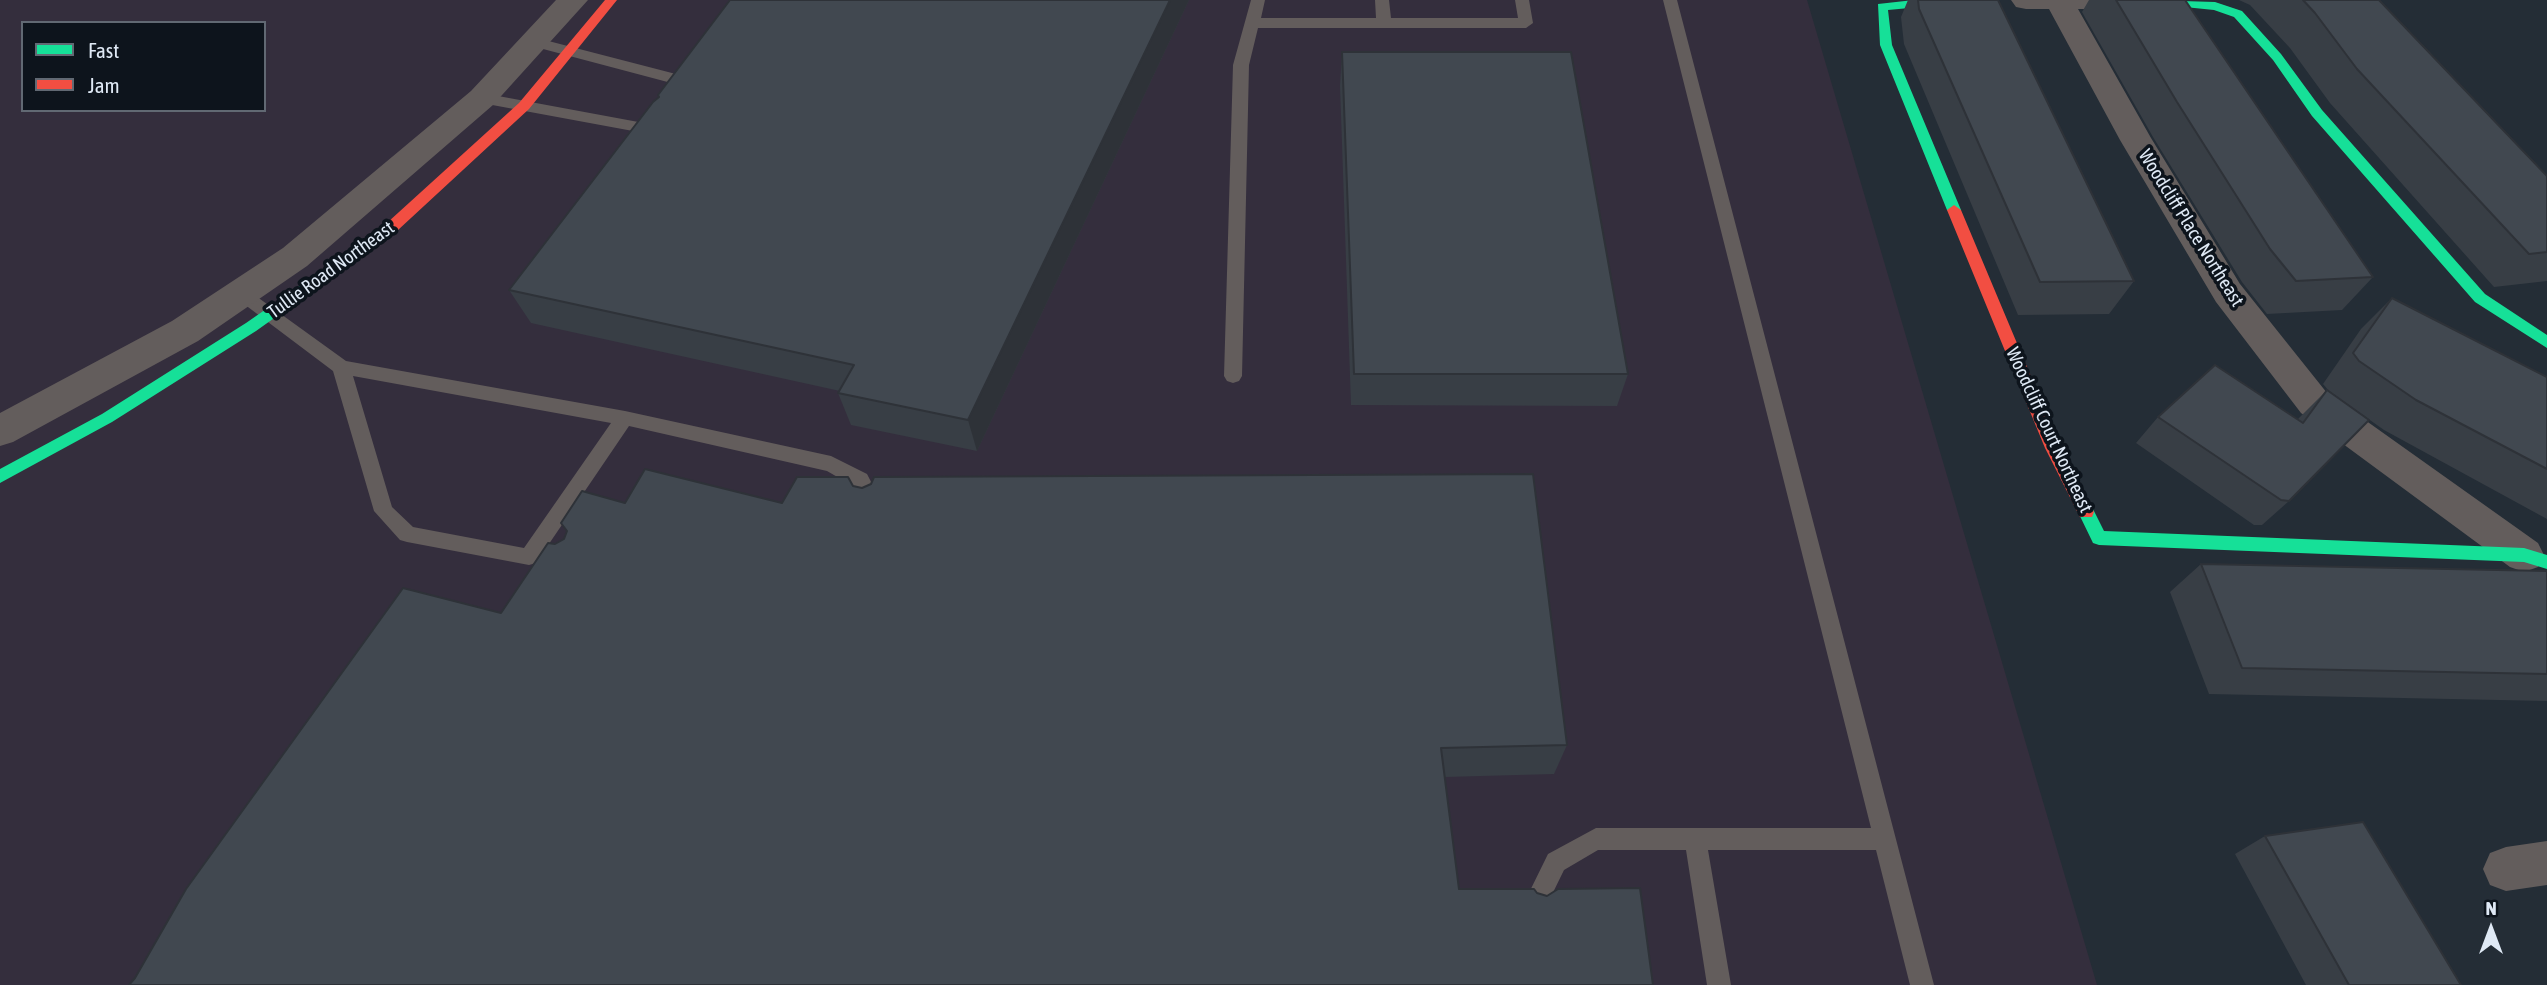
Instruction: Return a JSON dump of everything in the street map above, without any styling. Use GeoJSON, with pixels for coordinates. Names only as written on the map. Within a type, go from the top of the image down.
{"type":"FeatureCollection","features":[{"type":"Feature","properties":{"kind":"street","name":"Tullie Road Northeast"},"geometry":{"type":"LineString","coordinates":[[0,431],[185,331],[295,257],[482,98],[573,0]]}},
{"type":"Feature","properties":{"kind":"street","name":"Tullie Road Northeast"},"geometry":{"type":"LineString","coordinates":[[0,477],[107,418],[270,314],[385,233],[524,106],[611,0]]}},
{"type":"Feature","properties":{"kind":"street","name":"Woodcliff Court Northeast"},"geometry":{"type":"LineString","coordinates":[[1952,0],[1882,7],[1886,46],[2053,448],[2099,538],[2536,558]]}},
{"type":"Feature","properties":{"kind":"street"},"geometry":{"type":"LineString","coordinates":[[2042,1],[2141,0]]}},
{"type":"Feature","properties":{"kind":"street"},"geometry":{"type":"LineString","coordinates":[[2155,0],[2214,6],[2238,14],[2277,57],[2317,113],[2480,298],[2547,342]]}},
{"type":"Feature","properties":{"kind":"street","name":"Woodcliff Place Northeast"},"geometry":{"type":"LineString","coordinates":[[2042,1],[2136,140],[2228,293],[2314,403],[2536,558]]}},
{"type":"Feature","properties":{"kind":"lane"},"geometry":{"type":"LineString","coordinates":[[1233,376],[1241,65],[1258,0]]}},
{"type":"Feature","properties":{"kind":"lane"},"geometry":{"type":"LineString","coordinates":[[1382,0],[1384,23]]}},
{"type":"Feature","properties":{"kind":"lane"},"geometry":{"type":"LineString","coordinates":[[1252,23],[1526,23],[1522,0]]}},
{"type":"Feature","properties":{"kind":"lane"},"geometry":{"type":"LineString","coordinates":[[1670,0],[1922,985]]}},
{"type":"Feature","properties":{"kind":"lane"},"geometry":{"type":"LineString","coordinates":[[533,42],[698,85]]}},
{"type":"Feature","properties":{"kind":"lane"},"geometry":{"type":"LineString","coordinates":[[482,98],[664,131]]}},
{"type":"Feature","properties":{"kind":"lane"},"geometry":{"type":"LineString","coordinates":[[242,293],[341,367],[625,418],[831,464],[860,480],[877,513]]}},
{"type":"Feature","properties":{"kind":"lane"},"geometry":{"type":"LineString","coordinates":[[341,367],[384,511],[407,534],[556,562]]}},
{"type":"Feature","properties":{"kind":"lane"},"geometry":{"type":"LineString","coordinates":[[529,557],[625,418]]}},
{"type":"Feature","properties":{"kind":"lane"},"geometry":{"type":"LineString","coordinates":[[1534,907],[1556,862],[1596,839],[1885,839]]}},
{"type":"Feature","properties":{"kind":"lane"},"geometry":{"type":"LineString","coordinates":[[1695,839],[1719,985]]}},
{"type":"Feature","properties":{"kind":"shaded area"},"geometry":{"type":"Polygon","coordinates":[[[0,0],[1807,0],[2097,985],[0,985],[0,0]]]}},
{"type":"Feature","properties":{"kind":"building"},"geometry":{"type":"Polygon","coordinates":[[[730,0],[1170,0],[968,420],[838,393],[854,365],[509,290],[659,97],[730,0]]]}},
{"type":"Feature","properties":{"kind":"building"},"geometry":{"type":"Polygon","coordinates":[[[1918,0],[1998,0],[2134,281],[2040,282],[1919,9],[1918,0]]]}},
{"type":"Feature","properties":{"kind":"building"},"geometry":{"type":"Polygon","coordinates":[[[2116,0],[2185,0],[2373,277],[2296,281],[2270,249],[2116,0]]]}},
{"type":"Feature","properties":{"kind":"building"},"geometry":{"type":"Polygon","coordinates":[[[2303,0],[2379,0],[2547,176],[2547,252],[2529,254],[2357,69],[2303,0]]]}},
{"type":"Feature","properties":{"kind":"building"},"geometry":{"type":"Polygon","coordinates":[[[1342,52],[1571,52],[1628,374],[1354,374],[1342,52]]]}},
{"type":"Feature","properties":{"kind":"building"},"geometry":{"type":"Polygon","coordinates":[[[2392,298],[2547,377],[2547,469],[2416,400],[2359,361],[2353,353],[2392,298]]]}},
{"type":"Feature","properties":{"kind":"building"},"geometry":{"type":"Polygon","coordinates":[[[2215,365],[2303,423],[2327,390],[2369,420],[2289,501],[2281,500],[2158,417],[2215,365]]]}},
{"type":"Feature","properties":{"kind":"building"},"geometry":{"type":"Polygon","coordinates":[[[645,469],[782,503],[797,477],[848,477],[853,486],[862,488],[871,484],[874,477],[1533,474],[1567,745],[1441,748],[1459,889],[1534,889],[1547,896],[1558,889],[1640,888],[1653,985],[129,985],[186,889],[403,588],[501,613],[548,543],[555,544],[564,539],[567,531],[561,523],[582,491],[625,503],[645,469]]]}},
{"type":"Feature","properties":{"kind":"building"},"geometry":{"type":"Polygon","coordinates":[[[2201,564],[2547,571],[2547,674],[2242,668],[2201,564]]]}},
{"type":"Feature","properties":{"kind":"building"},"geometry":{"type":"Polygon","coordinates":[[[2363,822],[2461,985],[2349,985],[2265,836],[2363,822]]]}},
{"type":"Feature","properties":{"kind":"traffic: fast"},"geometry":{"type":"LineString","coordinates":[[1952,0],[1882,7],[1886,45],[1954,210]]}},
{"type":"Feature","properties":{"kind":"traffic: fast"},"geometry":{"type":"LineString","coordinates":[[2155,0],[2215,6],[2238,14],[2277,57],[2317,113],[2480,298],[2547,342]]}},
{"type":"Feature","properties":{"kind":"traffic: fast"},"geometry":{"type":"LineString","coordinates":[[0,477],[107,418],[251,327],[393,226]]}},
{"type":"Feature","properties":{"kind":"traffic: fast"},"geometry":{"type":"LineString","coordinates":[[2086,512],[2099,538],[2524,555],[2547,562]]}},
{"type":"Feature","properties":{"kind":"traffic: jam"},"geometry":{"type":"LineString","coordinates":[[393,226],[524,106],[611,0]]}},
{"type":"Feature","properties":{"kind":"traffic: jam"},"geometry":{"type":"LineString","coordinates":[[1954,210],[2053,448],[2086,512]]}}]}
